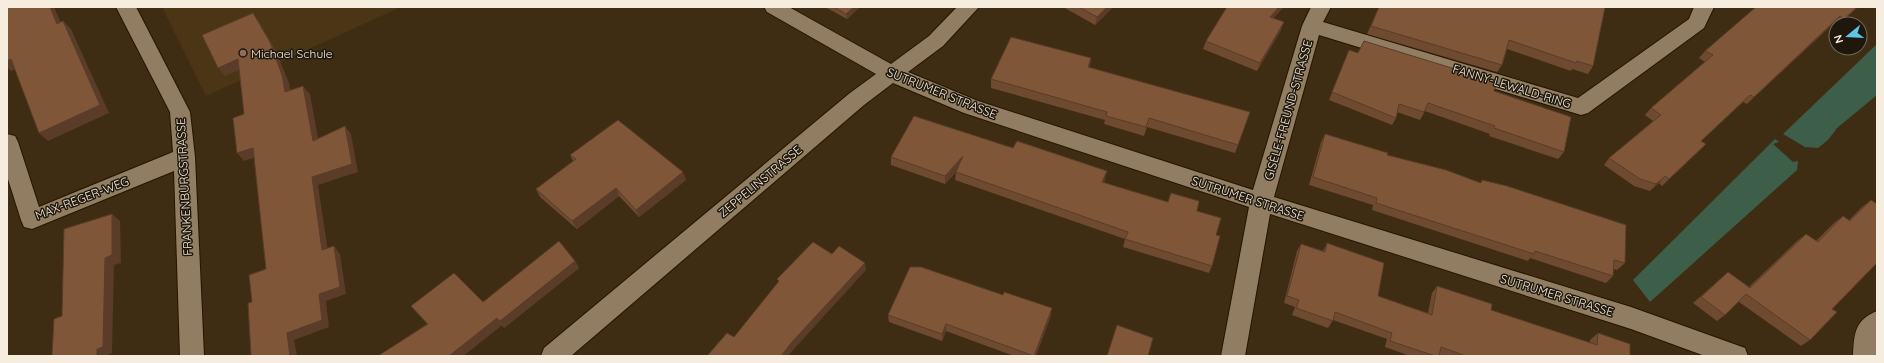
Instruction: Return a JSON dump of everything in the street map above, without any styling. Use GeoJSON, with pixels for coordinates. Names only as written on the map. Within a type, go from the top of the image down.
{"type":"FeatureCollection","features":[{"type":"Feature","properties":{"kind":"street","name":"FRANKENBURGSTRASSE"},"geometry":{"type":"LineString","coordinates":[[126,7],[180,112],[184,157],[192,356]]}},
{"type":"Feature","properties":{"kind":"street","name":"SUTRUMER STRASSE"},"geometry":{"type":"LineString","coordinates":[[774,7],[892,74],[971,107],[1261,202],[1631,318],[1736,356]]}},
{"type":"Feature","properties":{"kind":"street","name":"ZEPPELINSTRASSE"},"geometry":{"type":"LineString","coordinates":[[553,356],[857,99],[936,41],[969,7]]}},
{"type":"Feature","properties":{"kind":"street","name":"FANNY-LEWALD-RING"},"geometry":{"type":"LineString","coordinates":[[1316,16],[1581,107],[1697,23],[1704,7]]}},
{"type":"Feature","properties":{"kind":"street","name":"GISÈLE-FREUND-STRASSE"},"geometry":{"type":"LineString","coordinates":[[1234,356],[1261,202],[1316,16]]}},
{"type":"Feature","properties":{"kind":"street","name":"MAX-REGER-WEG"},"geometry":{"type":"LineString","coordinates":[[7,142],[32,220],[184,157]]}},
{"type":"Feature","properties":{"kind":"street"},"geometry":{"type":"LineString","coordinates":[[1865,356],[1866,334],[1877,322]]}},
{"type":"Feature","properties":{"kind":"shaded area","name":"Michael Schule"},"geometry":{"type":"Polygon","coordinates":[[[162,7],[401,7],[206,96],[162,7]]]}},
{"type":"Feature","properties":{"kind":"green space"},"geometry":{"type":"Polygon","coordinates":[[[1877,44],[1877,95],[1837,128],[1828,140],[1818,148],[1805,147],[1783,134],[1864,56],[1868,56],[1868,53],[1877,44]]]}},
{"type":"Feature","properties":{"kind":"green space"},"geometry":{"type":"Polygon","coordinates":[[[1775,139],[1779,142],[1773,144],[1793,162],[1798,161],[1797,170],[1650,302],[1633,280],[1775,139]]]}},
{"type":"Feature","properties":{"kind":"building"},"geometry":{"type":"Polygon","coordinates":[[[7,7],[50,7],[57,24],[63,21],[100,105],[39,133],[11,59],[7,61],[7,7]]]}},
{"type":"Feature","properties":{"kind":"building"},"geometry":{"type":"Polygon","coordinates":[[[834,7],[854,7],[846,14],[834,7]]]}},
{"type":"Feature","properties":{"kind":"building"},"geometry":{"type":"Polygon","coordinates":[[[1079,7],[1107,7],[1097,17],[1079,7]]]}},
{"type":"Feature","properties":{"kind":"building"},"geometry":{"type":"Polygon","coordinates":[[[1227,7],[1279,7],[1270,17],[1284,22],[1260,63],[1206,41],[1227,7]]]}},
{"type":"Feature","properties":{"kind":"building"},"geometry":{"type":"Polygon","coordinates":[[[1379,7],[1605,7],[1593,66],[1577,61],[1576,63],[1509,40],[1502,65],[1371,26],[1379,7]]]}},
{"type":"Feature","properties":{"kind":"building"},"geometry":{"type":"Polygon","coordinates":[[[1756,7],[1857,7],[1847,16],[1828,16],[1828,27],[1754,97],[1750,95],[1701,141],[1706,144],[1669,179],[1665,176],[1656,184],[1640,179],[1609,158],[1661,115],[1651,108],[1713,55],[1705,51],[1756,7]]]}},
{"type":"Feature","properties":{"kind":"building"},"geometry":{"type":"Polygon","coordinates":[[[253,13],[270,42],[282,75],[285,92],[303,86],[313,141],[345,126],[352,164],[312,177],[322,250],[334,246],[340,287],[319,294],[322,320],[287,333],[290,356],[251,356],[248,303],[252,302],[249,275],[266,269],[253,148],[237,153],[233,118],[244,114],[238,59],[218,68],[202,35],[253,13]]]}},
{"type":"Feature","properties":{"kind":"building"},"geometry":{"type":"Polygon","coordinates":[[[1011,37],[1091,58],[1088,67],[1250,112],[1238,145],[1149,118],[1146,127],[1106,116],[1107,112],[991,79],[1011,37]]]}},
{"type":"Feature","properties":{"kind":"building"},"geometry":{"type":"Polygon","coordinates":[[[1364,41],[1497,82],[1494,91],[1571,117],[1564,152],[1428,103],[1424,112],[1399,104],[1396,118],[1332,92],[1349,50],[1358,53],[1364,41]]]}},
{"type":"Feature","properties":{"kind":"building"},"geometry":{"type":"Polygon","coordinates":[[[914,116],[1013,148],[1017,141],[1107,171],[1102,182],[1168,202],[1171,193],[1199,201],[1197,211],[1221,218],[1216,235],[1220,236],[1212,266],[1125,239],[1128,232],[956,172],[963,156],[945,176],[891,157],[914,116]]]}},
{"type":"Feature","properties":{"kind":"building"},"geometry":{"type":"Polygon","coordinates":[[[618,120],[683,172],[636,210],[616,188],[572,221],[536,189],[576,159],[570,155],[618,120]]]}},
{"type":"Feature","properties":{"kind":"building"},"geometry":{"type":"Polygon","coordinates":[[[1325,134],[1388,153],[1387,155],[1446,170],[1481,183],[1482,180],[1507,186],[1626,225],[1625,263],[1614,260],[1613,276],[1535,251],[1534,254],[1376,203],[1377,198],[1313,177],[1325,134]]]}},
{"type":"Feature","properties":{"kind":"building"},"geometry":{"type":"Polygon","coordinates":[[[1871,200],[1877,204],[1877,263],[1832,309],[1837,312],[1810,340],[1746,294],[1725,315],[1701,297],[1728,272],[1750,288],[1806,234],[1818,242],[1843,216],[1850,221],[1871,200]]]}},
{"type":"Feature","properties":{"kind":"building"},"geometry":{"type":"Polygon","coordinates":[[[112,214],[112,255],[105,258],[103,347],[97,349],[97,356],[52,356],[54,319],[62,316],[64,229],[112,214]]]}},
{"type":"Feature","properties":{"kind":"building"},"geometry":{"type":"Polygon","coordinates":[[[559,241],[575,261],[500,321],[497,318],[449,356],[378,356],[428,324],[411,306],[454,273],[483,302],[559,241]]]}},
{"type":"Feature","properties":{"kind":"building"},"geometry":{"type":"Polygon","coordinates":[[[813,242],[832,254],[839,246],[865,263],[792,342],[781,356],[707,356],[727,333],[734,337],[779,281],[777,279],[813,242]]]}},
{"type":"Feature","properties":{"kind":"building"},"geometry":{"type":"Polygon","coordinates":[[[1327,243],[1384,263],[1378,296],[1432,315],[1437,286],[1492,304],[1491,310],[1597,345],[1598,333],[1630,344],[1630,356],[1466,356],[1441,347],[1439,356],[1435,356],[1390,341],[1392,333],[1335,312],[1333,321],[1296,308],[1299,300],[1287,296],[1301,244],[1325,252],[1327,243]]]}},
{"type":"Feature","properties":{"kind":"building"},"geometry":{"type":"Polygon","coordinates":[[[910,267],[921,267],[1003,295],[1004,292],[1052,308],[1034,356],[946,324],[942,334],[888,315],[910,267]]]}},
{"type":"Feature","properties":{"kind":"building"},"geometry":{"type":"Polygon","coordinates":[[[1117,325],[1153,338],[1148,356],[1107,356],[1117,325]]]}},
{"type":"Feature","properties":{"kind":"place","name":"Michael Schule"},"geometry":{"type":"Point","coordinates":[243,53]}}]}
